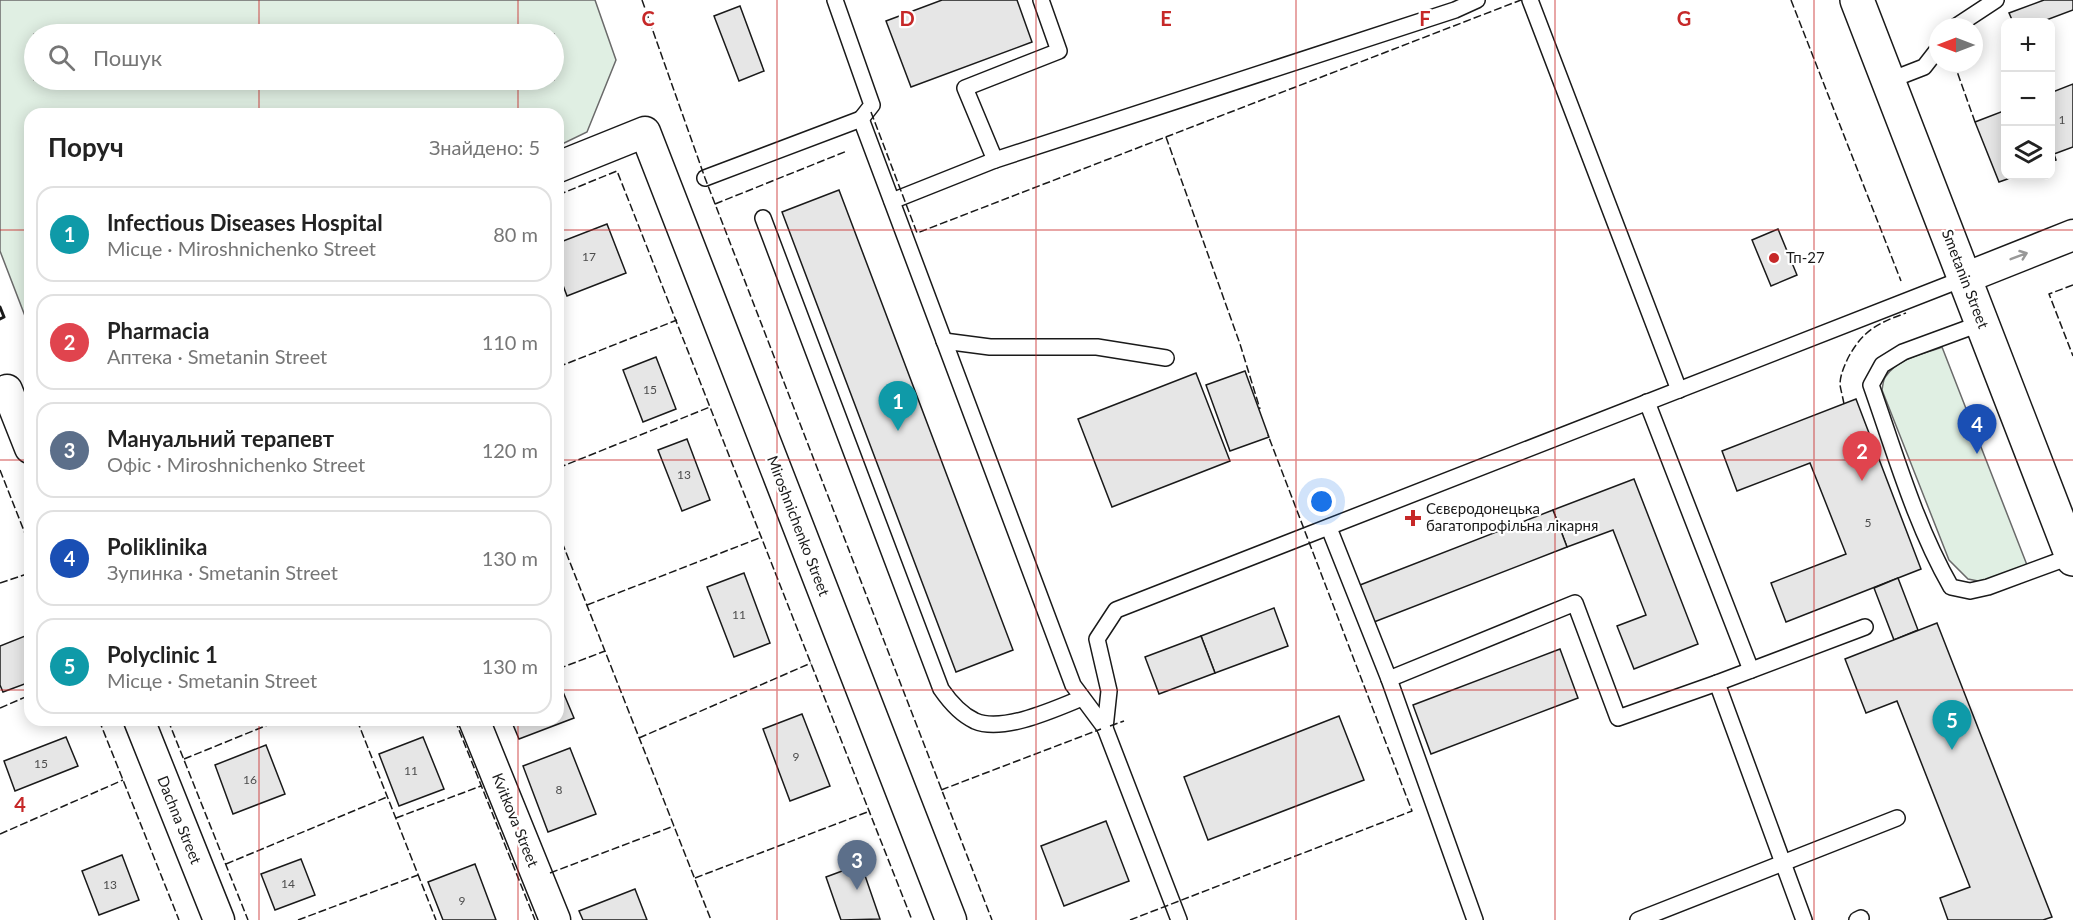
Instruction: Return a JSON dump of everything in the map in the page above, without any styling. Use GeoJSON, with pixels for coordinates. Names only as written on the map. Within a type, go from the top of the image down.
{"type":"FeatureCollection","features":[{"type":"Feature","properties":{"kind":"street","name":"Smetanin Street"},"geometry":{"type":"LineString","coordinates":[[1857,0],[2072,557]]}},
{"type":"Feature","properties":{"kind":"street","name":"Miroshnichenko Street"},"geometry":{"type":"LineString","coordinates":[[564,165],[645,132],[951,920]]}},
{"type":"Feature","properties":{"kind":"street"},"geometry":{"type":"LineString","coordinates":[[1965,278],[2073,235]]}},
{"type":"Feature","properties":{"kind":"street"},"geometry":{"type":"LineString","coordinates":[[12,388],[24,428]]}},
{"type":"Feature","properties":{"kind":"street","name":"Dachna Street"},"geometry":{"type":"LineString","coordinates":[[141,726],[219,920]]}},
{"type":"Feature","properties":{"kind":"street","name":"Kvitkova Street"},"geometry":{"type":"LineString","coordinates":[[476,726],[555,920]]}},
{"type":"Feature","properties":{"kind":"lane"},"geometry":{"type":"LineString","coordinates":[[705,178],[861,119],[872,105],[835,0]]}},
{"type":"Feature","properties":{"kind":"lane"},"geometry":{"type":"LineString","coordinates":[[995,160],[965,87],[1059,51],[1041,0]]}},
{"type":"Feature","properties":{"kind":"lane"},"geometry":{"type":"LineString","coordinates":[[892,201],[995,160],[1455,10],[1477,0]]}},
{"type":"Feature","properties":{"kind":"lane"},"geometry":{"type":"LineString","coordinates":[[1530,0],[1680,390]]}},
{"type":"Feature","properties":{"kind":"lane"},"geometry":{"type":"LineString","coordinates":[[1969,18],[1996,0]]}},
{"type":"Feature","properties":{"kind":"lane"},"geometry":{"type":"LineString","coordinates":[[1888,81],[1924,67],[1929,61]]}},
{"type":"Feature","properties":{"kind":"lane"},"geometry":{"type":"LineString","coordinates":[[861,119],[1073,685],[1106,728],[1179,920]]}},
{"type":"Feature","properties":{"kind":"lane"},"geometry":{"type":"LineString","coordinates":[[763,218],[940,689],[953,706],[975,721],[997,724],[1050,711],[1082,698]]}},
{"type":"Feature","properties":{"kind":"lane"},"geometry":{"type":"LineString","coordinates":[[1106,728],[1109,691],[1097,639],[1116,610],[1965,278]]}},
{"type":"Feature","properties":{"kind":"lane"},"geometry":{"type":"LineString","coordinates":[[1982,322],[1904,352],[1882,365],[1871,385],[1918,519],[1951,587],[1970,591],[1988,587],[2072,557]]}},
{"type":"Feature","properties":{"kind":"lane"},"geometry":{"type":"LineString","coordinates":[[944,341],[990,347],[1097,347],[1166,358]]}},
{"type":"Feature","properties":{"kind":"lane"},"geometry":{"type":"LineString","coordinates":[[1647,402],[1751,670]]}},
{"type":"Feature","properties":{"kind":"lane"},"geometry":{"type":"LineString","coordinates":[[1329,528],[1389,679],[1475,920]]}},
{"type":"Feature","properties":{"kind":"lane"},"geometry":{"type":"LineString","coordinates":[[1389,679],[1575,603],[1618,718],[1865,627]]}},
{"type":"Feature","properties":{"kind":"lane"},"geometry":{"type":"LineString","coordinates":[[1717,683],[1804,920]]}},
{"type":"Feature","properties":{"kind":"lane"},"geometry":{"type":"LineString","coordinates":[[1638,920],[1897,818]]}},
{"type":"Feature","properties":{"kind":"green space"},"geometry":{"type":"Polygon","coordinates":[[[0,0],[595,0],[616,60],[587,132],[564,143],[564,108],[24,108],[24,313],[0,251],[0,0]]]}},
{"type":"Feature","properties":{"kind":"green space"},"geometry":{"type":"Polygon","coordinates":[[[1942,347],[2027,565],[1983,582],[1968,579],[1949,560],[1882,390],[1885,377],[1897,365],[1912,357],[1942,347]]]}},
{"type":"Feature","properties":{"kind":"building"},"geometry":{"type":"Polygon","coordinates":[[[942,0],[1017,0],[1032,42],[911,87],[886,21],[942,0]]]}},
{"type":"Feature","properties":{"kind":"building"},"geometry":{"type":"Polygon","coordinates":[[[2044,0],[2073,0],[2073,10],[2052,18],[2011,18],[2009,13],[2044,0]]]}},
{"type":"Feature","properties":{"kind":"building"},"geometry":{"type":"Polygon","coordinates":[[[740,6],[764,71],[739,81],[714,16],[740,6]]]}},
{"type":"Feature","properties":{"kind":"building"},"geometry":{"type":"Polygon","coordinates":[[[2073,84],[2073,147],[2055,154],[2055,126],[2055,91],[2073,84]]]}},
{"type":"Feature","properties":{"kind":"building"},"geometry":{"type":"Polygon","coordinates":[[[2001,112],[2001,180],[2005,180],[1999,182],[1975,122],[2001,112]]]}},
{"type":"Feature","properties":{"kind":"building"},"geometry":{"type":"Polygon","coordinates":[[[839,190],[1013,650],[956,672],[782,212],[839,190]]]}},
{"type":"Feature","properties":{"kind":"building"},"geometry":{"type":"Polygon","coordinates":[[[607,224],[626,273],[567,296],[564,288],[564,241],[607,224]]]}},
{"type":"Feature","properties":{"kind":"building","name":"Тп-27"},"geometry":{"type":"Polygon","coordinates":[[[1778,229],[1797,275],[1771,286],[1752,240],[1778,229]]]}},
{"type":"Feature","properties":{"kind":"building"},"geometry":{"type":"Polygon","coordinates":[[[656,357],[676,409],[643,422],[623,370],[656,357]]]}},
{"type":"Feature","properties":{"kind":"building"},"geometry":{"type":"Polygon","coordinates":[[[1245,371],[1269,437],[1230,451],[1206,385],[1245,371]]]}},
{"type":"Feature","properties":{"kind":"building"},"geometry":{"type":"Polygon","coordinates":[[[1196,373],[1230,461],[1112,507],[1078,419],[1196,373]]]}},
{"type":"Feature","properties":{"kind":"building"},"geometry":{"type":"Polygon","coordinates":[[[1856,399],[1921,569],[1786,622],[1771,583],[1846,554],[1810,463],[1737,491],[1722,451],[1856,399]]]}},
{"type":"Feature","properties":{"kind":"building"},"geometry":{"type":"Polygon","coordinates":[[[687,439],[710,500],[682,511],[658,450],[687,439]]]}},
{"type":"Feature","properties":{"kind":"building"},"geometry":{"type":"Polygon","coordinates":[[[1634,479],[1698,644],[1634,669],[1617,626],[1646,615],[1613,530],[1567,547],[1553,510],[1634,479]]]}},
{"type":"Feature","properties":{"kind":"building"},"geometry":{"type":"Polygon","coordinates":[[[1553,510],[1567,547],[1374,622],[1360,585],[1553,510]]]}},
{"type":"Feature","properties":{"kind":"building"},"geometry":{"type":"Polygon","coordinates":[[[744,573],[770,643],[734,657],[707,587],[744,573]]]}},
{"type":"Feature","properties":{"kind":"building"},"geometry":{"type":"Polygon","coordinates":[[[1898,578],[1918,630],[1894,640],[1874,588],[1898,578]]]}},
{"type":"Feature","properties":{"kind":"building"},"geometry":{"type":"Polygon","coordinates":[[[1274,608],[1288,646],[1215,673],[1201,636],[1274,608]]]}},
{"type":"Feature","properties":{"kind":"building"},"geometry":{"type":"Polygon","coordinates":[[[1937,623],[2052,917],[2043,920],[1948,920],[1940,898],[1970,887],[1897,701],[1866,713],[1845,659],[1937,623]]]}},
{"type":"Feature","properties":{"kind":"building"},"geometry":{"type":"Polygon","coordinates":[[[24,636],[24,684],[3,692],[0,685],[0,646],[24,636]]]}},
{"type":"Feature","properties":{"kind":"building"},"geometry":{"type":"Polygon","coordinates":[[[1201,636],[1215,673],[1159,694],[1145,657],[1201,636]]]}},
{"type":"Feature","properties":{"kind":"building"},"geometry":{"type":"Polygon","coordinates":[[[1560,649],[1578,698],[1431,754],[1413,705],[1560,649]]]}},
{"type":"Feature","properties":{"kind":"building"},"geometry":{"type":"Polygon","coordinates":[[[564,694],[574,718],[564,722],[564,694]]]}},
{"type":"Feature","properties":{"kind":"building"},"geometry":{"type":"Polygon","coordinates":[[[802,714],[830,786],[790,801],[763,729],[802,714]]]}},
{"type":"Feature","properties":{"kind":"building"},"geometry":{"type":"Polygon","coordinates":[[[1339,716],[1364,780],[1208,840],[1184,777],[1339,716]]]}},
{"type":"Feature","properties":{"kind":"building"},"geometry":{"type":"Polygon","coordinates":[[[514,726],[553,726],[519,739],[514,726]]]}},
{"type":"Feature","properties":{"kind":"building"},"geometry":{"type":"Polygon","coordinates":[[[66,737],[78,766],[15,791],[4,761],[66,737]]]}},
{"type":"Feature","properties":{"kind":"building"},"geometry":{"type":"Polygon","coordinates":[[[423,737],[444,789],[399,806],[379,754],[423,737]]]}},
{"type":"Feature","properties":{"kind":"building"},"geometry":{"type":"Polygon","coordinates":[[[266,745],[285,794],[233,814],[215,765],[266,745]]]}},
{"type":"Feature","properties":{"kind":"building"},"geometry":{"type":"Polygon","coordinates":[[[570,748],[596,814],[548,832],[523,766],[570,748]]]}},
{"type":"Feature","properties":{"kind":"building"},"geometry":{"type":"Polygon","coordinates":[[[1106,821],[1129,881],[1064,906],[1041,846],[1106,821]]]}},
{"type":"Feature","properties":{"kind":"building"},"geometry":{"type":"Polygon","coordinates":[[[122,855],[139,900],[99,915],[82,871],[122,855]]]}},
{"type":"Feature","properties":{"kind":"building"},"geometry":{"type":"Polygon","coordinates":[[[301,859],[315,895],[275,910],[261,874],[301,859]]]}},
{"type":"Feature","properties":{"kind":"building"},"geometry":{"type":"Polygon","coordinates":[[[475,864],[496,920],[443,920],[428,882],[475,864]]]}},
{"type":"Feature","properties":{"kind":"building"},"geometry":{"type":"Polygon","coordinates":[[[861,864],[880,919],[841,920],[826,877],[861,864]]]}},
{"type":"Feature","properties":{"kind":"building"},"geometry":{"type":"Polygon","coordinates":[[[635,889],[647,920],[583,920],[579,911],[635,889]]]}},
{"type":"Feature","properties":{"kind":"fence"},"geometry":{"type":"LineString","coordinates":[[642,0],[705,178],[992,920]]}},
{"type":"Feature","properties":{"kind":"fence"},"geometry":{"type":"LineString","coordinates":[[871,112],[917,233],[1521,0]]}},
{"type":"Feature","properties":{"kind":"fence"},"geometry":{"type":"LineString","coordinates":[[1791,0],[1901,281]]}},
{"type":"Feature","properties":{"kind":"fence"},"geometry":{"type":"LineString","coordinates":[[1957,72],[1975,122]]}},
{"type":"Feature","properties":{"kind":"fence"},"geometry":{"type":"LineString","coordinates":[[1166,137],[1240,344],[1260,409]]}},
{"type":"Feature","properties":{"kind":"fence"},"geometry":{"type":"LineString","coordinates":[[715,204],[847,151]]}},
{"type":"Feature","properties":{"kind":"fence"},"geometry":{"type":"LineString","coordinates":[[564,193],[617,171],[912,920]]}},
{"type":"Feature","properties":{"kind":"fence"},"geometry":{"type":"LineString","coordinates":[[2073,285],[2049,294],[2073,356]]}},
{"type":"Feature","properties":{"kind":"fence"},"geometry":{"type":"LineString","coordinates":[[1844,404],[1841,378],[1854,348],[1872,329],[1906,313]]}},
{"type":"Feature","properties":{"kind":"fence"},"geometry":{"type":"LineString","coordinates":[[564,365],[677,320]]}},
{"type":"Feature","properties":{"kind":"fence"},"geometry":{"type":"LineString","coordinates":[[564,466],[710,407]]}},
{"type":"Feature","properties":{"kind":"fence"},"geometry":{"type":"LineString","coordinates":[[1130,920],[1412,811],[1268,435]]}},
{"type":"Feature","properties":{"kind":"fence"},"geometry":{"type":"LineString","coordinates":[[0,470],[24,531]]}},
{"type":"Feature","properties":{"kind":"fence"},"geometry":{"type":"LineString","coordinates":[[587,605],[762,537]]}},
{"type":"Feature","properties":{"kind":"fence"},"geometry":{"type":"LineString","coordinates":[[564,547],[711,920]]}},
{"type":"Feature","properties":{"kind":"fence"},"geometry":{"type":"LineString","coordinates":[[0,583],[24,575]]}},
{"type":"Feature","properties":{"kind":"fence"},"geometry":{"type":"LineString","coordinates":[[564,667],[605,651]]}},
{"type":"Feature","properties":{"kind":"fence"},"geometry":{"type":"LineString","coordinates":[[639,738],[811,663]]}},
{"type":"Feature","properties":{"kind":"fence"},"geometry":{"type":"LineString","coordinates":[[0,708],[24,698]]}},
{"type":"Feature","properties":{"kind":"fence"},"geometry":{"type":"LineString","coordinates":[[1110,726],[1124,721]]}},
{"type":"Feature","properties":{"kind":"fence"},"geometry":{"type":"LineString","coordinates":[[101,726],[179,920]]}},
{"type":"Feature","properties":{"kind":"fence"},"geometry":{"type":"LineString","coordinates":[[170,726],[248,920]]}},
{"type":"Feature","properties":{"kind":"fence"},"geometry":{"type":"LineString","coordinates":[[184,759],[265,726]]}},
{"type":"Feature","properties":{"kind":"fence"},"geometry":{"type":"LineString","coordinates":[[359,726],[436,920]]}},
{"type":"Feature","properties":{"kind":"fence"},"geometry":{"type":"LineString","coordinates":[[457,726],[535,920]]}},
{"type":"Feature","properties":{"kind":"fence"},"geometry":{"type":"LineString","coordinates":[[941,790],[1101,729]]}},
{"type":"Feature","properties":{"kind":"fence"},"geometry":{"type":"LineString","coordinates":[[0,834],[123,780]]}},
{"type":"Feature","properties":{"kind":"fence"},"geometry":{"type":"LineString","coordinates":[[396,818],[481,786]]}},
{"type":"Feature","properties":{"kind":"fence"},"geometry":{"type":"LineString","coordinates":[[226,864],[387,797]]}},
{"type":"Feature","properties":{"kind":"fence"},"geometry":{"type":"LineString","coordinates":[[695,878],[870,811]]}},
{"type":"Feature","properties":{"kind":"fence"},"geometry":{"type":"LineString","coordinates":[[550,873],[674,826]]}},
{"type":"Feature","properties":{"kind":"fence"},"geometry":{"type":"LineString","coordinates":[[298,920],[418,875]]}},
{"type":"Feature","properties":{"kind":"wall"},"geometry":{"type":"LineString","coordinates":[[0,307],[4,317],[0,319]]}},
{"type":"Feature","properties":{"kind":"place","name":"Тп-27"},"geometry":{"type":"Point","coordinates":[1774,258]}},
{"type":"Feature","properties":{"kind":"place","name":"Infectious Diseases Hospital"},"geometry":{"type":"Point","coordinates":[898,431]}},
{"type":"Feature","properties":{"kind":"place","name":"Poliklinika"},"geometry":{"type":"Point","coordinates":[1977,454]}},
{"type":"Feature","properties":{"kind":"place","name":"Pharmacia"},"geometry":{"type":"Point","coordinates":[1862,481]}},
{"type":"Feature","properties":{"kind":"place","name":"Сєвєродонецька багатопрофільна лікарня"},"geometry":{"type":"Point","coordinates":[1413,518]}},
{"type":"Feature","properties":{"kind":"place","name":"Polyclinic 1"},"geometry":{"type":"Point","coordinates":[1952,750]}},
{"type":"Feature","properties":{"kind":"place","name":"Мануальний терапевт"},"geometry":{"type":"Point","coordinates":[857,890]}}]}
